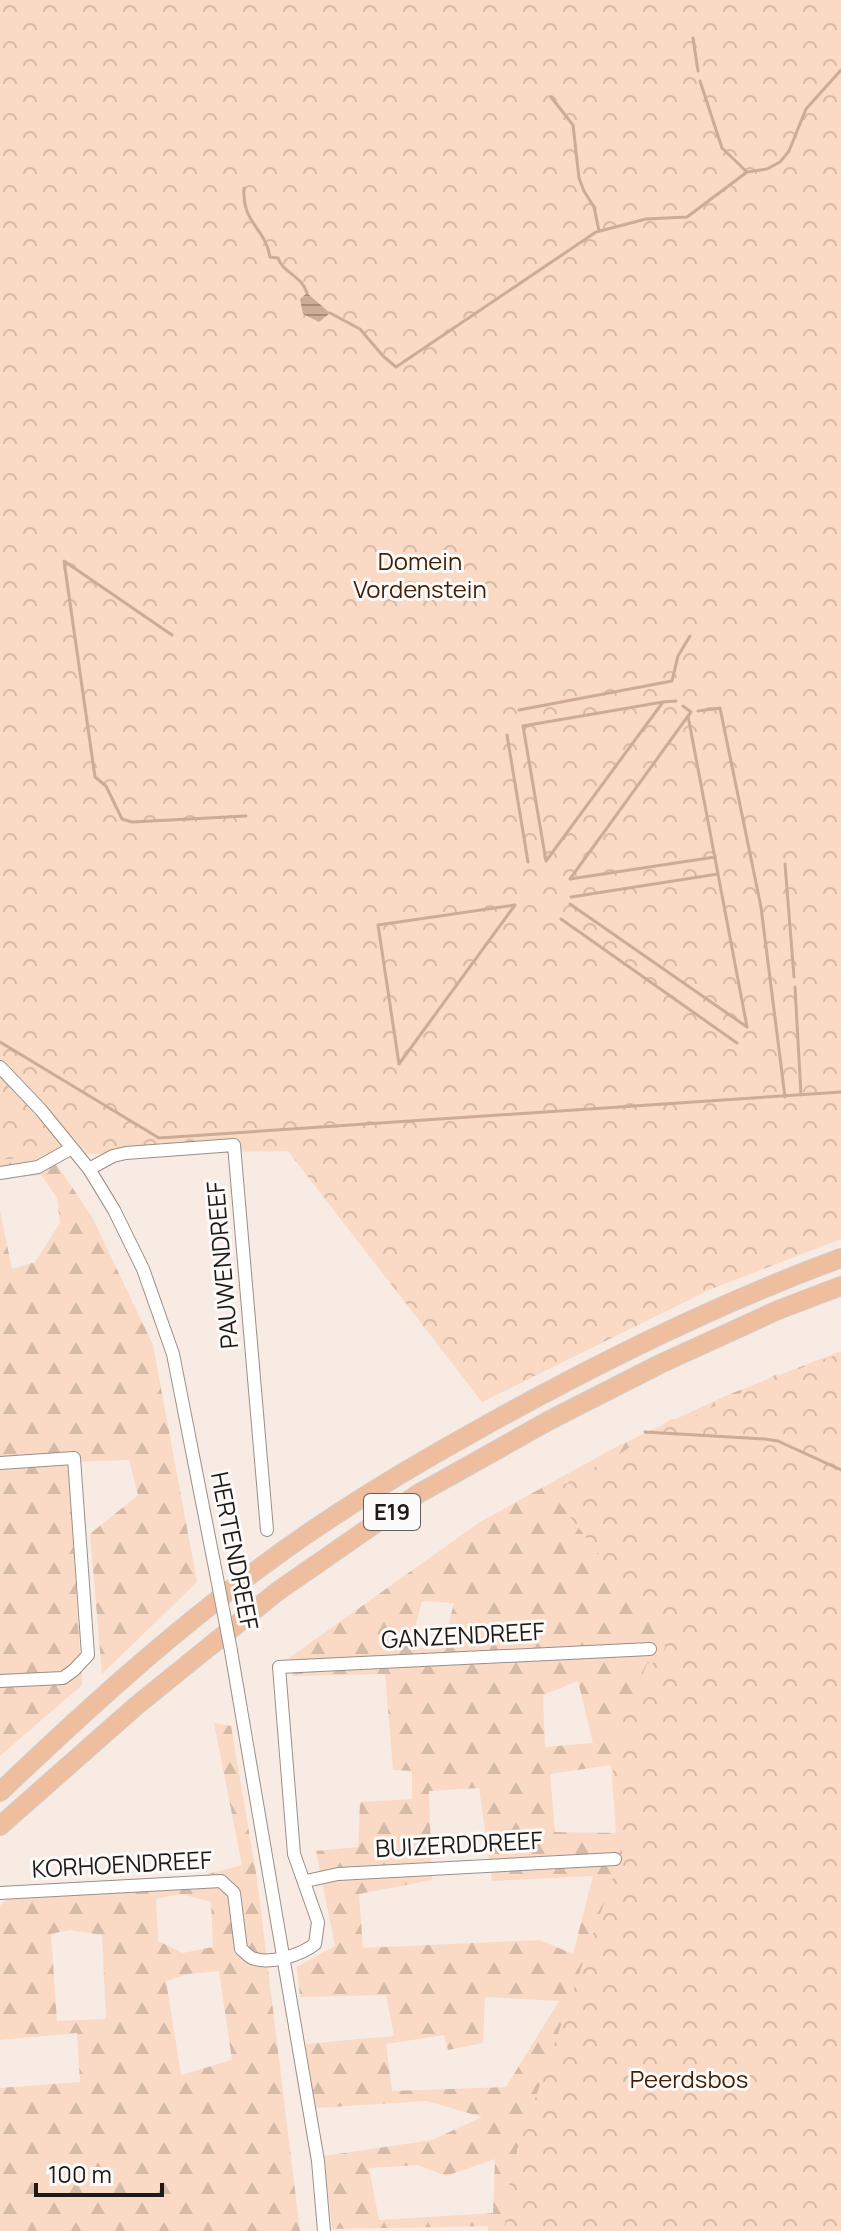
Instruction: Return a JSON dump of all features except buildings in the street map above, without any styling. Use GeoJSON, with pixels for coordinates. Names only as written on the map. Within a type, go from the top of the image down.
{"type":"FeatureCollection","features":[{"type":"Feature","properties":{"kind":"highway","name":"E19"},"geometry":{"type":"LineString","coordinates":[[0,1792],[121,1679],[261,1566],[405,1471],[536,1397],[646,1341],[770,1284],[841,1258]]}},
{"type":"Feature","properties":{"kind":"highway","name":"E19"},"geometry":{"type":"LineString","coordinates":[[0,1826],[136,1706],[278,1591],[418,1494],[550,1420],[660,1364],[778,1310],[841,1286]]}},
{"type":"Feature","properties":{"kind":"street","name":"HERTENDREEF"},"geometry":{"type":"LineString","coordinates":[[0,1067],[89,1169],[114,1210],[143,1269],[173,1354],[231,1651],[318,2161],[324,2231]]}},
{"type":"Feature","properties":{"kind":"street","name":"PAUWENDREEF"},"geometry":{"type":"LineString","coordinates":[[89,1169],[113,1156],[126,1153],[234,1145],[267,1530]]}},
{"type":"Feature","properties":{"kind":"street"},"geometry":{"type":"LineString","coordinates":[[0,1173],[38,1167],[72,1148]]}},
{"type":"Feature","properties":{"kind":"street"},"geometry":{"type":"LineString","coordinates":[[0,1463],[74,1458],[88,1655],[63,1678],[0,1681]]}},
{"type":"Feature","properties":{"kind":"street","name":"GANZENDREEF"},"geometry":{"type":"LineString","coordinates":[[306,1881],[294,1854],[279,1667],[650,1649]]}},
{"type":"Feature","properties":{"kind":"street","name":"BUIZERDDREEF"},"geometry":{"type":"LineString","coordinates":[[306,1881],[338,1874],[615,1859]]}},
{"type":"Feature","properties":{"kind":"street","name":"KORHOENDREEF"},"geometry":{"type":"LineString","coordinates":[[0,1893],[221,1881],[234,1893],[241,1949],[252,1958],[283,1958]]}},
{"type":"Feature","properties":{"kind":"street"},"geometry":{"type":"LineString","coordinates":[[283,1958],[304,1953],[315,1944],[318,1922],[306,1881]]}},
{"type":"Feature","properties":{"kind":"green space","name":"Domein Vordenstein"},"geometry":{"type":"Polygon","coordinates":[[[0,0],[841,0],[841,1239],[709,1290],[482,1402],[288,1151],[44,1155],[0,1160],[0,0]]]}},
{"type":"Feature","properties":{"kind":"green space"},"geometry":{"type":"Polygon","coordinates":[[[0,1098],[53,1159],[92,1217],[153,1345],[197,1582],[102,1674],[90,1534],[138,1495],[129,1460],[68,1462],[82,1685],[0,1756],[0,1211],[12,1269],[35,1262],[60,1223],[57,1198],[41,1175],[0,1179],[0,1098]]]}},
{"type":"Feature","properties":{"kind":"green space","name":"Peerdsbos"},"geometry":{"type":"Polygon","coordinates":[[[841,1351],[841,2231],[488,2231],[488,2226],[332,2229],[324,2156],[432,2140],[482,2117],[427,2101],[316,2108],[305,2044],[394,2036],[386,1995],[300,1997],[297,1967],[335,1946],[316,1851],[358,1847],[360,1802],[412,1799],[412,1771],[393,1770],[385,1674],[293,1676],[289,1658],[480,1522],[616,1447],[725,1396],[841,1351]],[[422,1601],[410,1647],[442,1649],[454,1603],[422,1601]],[[578,1681],[543,1695],[545,1747],[593,1743],[578,1681]],[[611,1765],[550,1774],[555,1832],[616,1833],[611,1765]],[[479,1788],[429,1791],[432,1880],[359,1894],[363,1948],[540,1940],[573,1954],[593,1876],[492,1881],[479,1788]],[[485,1997],[483,2043],[448,2050],[444,2035],[386,2044],[392,2091],[506,2087],[559,2001],[485,1997]],[[495,2159],[446,2176],[418,2165],[369,2168],[379,2220],[493,2213],[495,2159]]]}},
{"type":"Feature","properties":{"kind":"green space","name":"Peerdsbos"},"geometry":{"type":"Polygon","coordinates":[[[841,1353],[841,2231],[504,2231],[510,2176],[517,2150],[617,1866],[623,1861],[613,1768],[621,1722],[648,1662],[652,1664],[665,1648],[663,1637],[551,1492],[601,1464],[599,1462],[615,1457],[671,1419],[687,1420],[777,1374],[777,1377],[841,1353]]]}},
{"type":"Feature","properties":{"kind":"green space"},"geometry":{"type":"Polygon","coordinates":[[[214,1723],[231,1726],[257,1879],[300,2231],[0,2231],[0,2088],[80,2082],[77,2033],[0,2040],[0,1906],[14,1891],[181,1881],[242,1865],[214,1723]],[[181,1894],[156,1899],[158,1941],[183,1953],[213,1947],[211,1902],[181,1894]],[[70,1930],[51,1934],[57,2021],[106,2019],[102,1935],[70,1930]],[[219,1971],[187,1974],[166,1981],[181,2075],[232,2060],[219,1971]]]}},
{"type":"Feature","properties":{"kind":"shaded area"},"geometry":{"type":"Polygon","coordinates":[[[307,293],[330,313],[319,322],[303,314],[300,299],[307,293]]]}},
{"type":"Feature","properties":{"kind":"waterway"},"geometry":{"type":"LineString","coordinates":[[693,38],[698,71]]}},
{"type":"Feature","properties":{"kind":"waterway"},"geometry":{"type":"LineString","coordinates":[[330,313],[360,329],[396,367],[596,232],[646,219],[687,217],[747,172],[767,169],[780,162],[789,151],[806,109],[841,70]]}},
{"type":"Feature","properties":{"kind":"waterway"},"geometry":{"type":"LineString","coordinates":[[700,81],[722,148],[746,171]]}},
{"type":"Feature","properties":{"kind":"waterway"},"geometry":{"type":"LineString","coordinates":[[551,97],[573,125],[579,178],[594,207],[599,231]]}},
{"type":"Feature","properties":{"kind":"waterway"},"geometry":{"type":"LineString","coordinates":[[244,188],[250,218],[264,239],[270,257],[278,258],[307,293]]}},
{"type":"Feature","properties":{"kind":"waterway"},"geometry":{"type":"LineString","coordinates":[[172,635],[64,561],[95,777],[106,786],[122,819],[132,822],[246,816]]}},
{"type":"Feature","properties":{"kind":"waterway"},"geometry":{"type":"LineString","coordinates":[[519,710],[672,681],[678,656],[690,636]]}},
{"type":"Feature","properties":{"kind":"waterway"},"geometry":{"type":"LineString","coordinates":[[663,702],[546,861],[523,726],[663,702],[676,701]]}},
{"type":"Feature","properties":{"kind":"waterway"},"geometry":{"type":"LineString","coordinates":[[683,706],[691,712],[570,879],[715,857]]}},
{"type":"Feature","properties":{"kind":"waterway"},"geometry":{"type":"LineString","coordinates":[[698,711],[720,708],[761,907],[785,1097]]}},
{"type":"Feature","properties":{"kind":"waterway"},"geometry":{"type":"LineString","coordinates":[[688,716],[747,1027]]}},
{"type":"Feature","properties":{"kind":"waterway"},"geometry":{"type":"LineString","coordinates":[[507,735],[528,862]]}},
{"type":"Feature","properties":{"kind":"waterway"},"geometry":{"type":"LineString","coordinates":[[785,864],[794,977]]}},
{"type":"Feature","properties":{"kind":"waterway"},"geometry":{"type":"LineString","coordinates":[[571,897],[718,874]]}},
{"type":"Feature","properties":{"kind":"waterway"},"geometry":{"type":"LineString","coordinates":[[570,904],[747,1027]]}},
{"type":"Feature","properties":{"kind":"waterway"},"geometry":{"type":"LineString","coordinates":[[515,905],[399,1064],[378,925],[515,905]]}},
{"type":"Feature","properties":{"kind":"waterway"},"geometry":{"type":"LineString","coordinates":[[561,919],[737,1043]]}},
{"type":"Feature","properties":{"kind":"waterway"},"geometry":{"type":"LineString","coordinates":[[795,987],[801,1095]]}},
{"type":"Feature","properties":{"kind":"waterway"},"geometry":{"type":"LineString","coordinates":[[0,1042],[159,1138],[841,1092]]}},
{"type":"Feature","properties":{"kind":"waterway"},"geometry":{"type":"LineString","coordinates":[[645,1432],[778,1441],[841,1470]]}}]}
